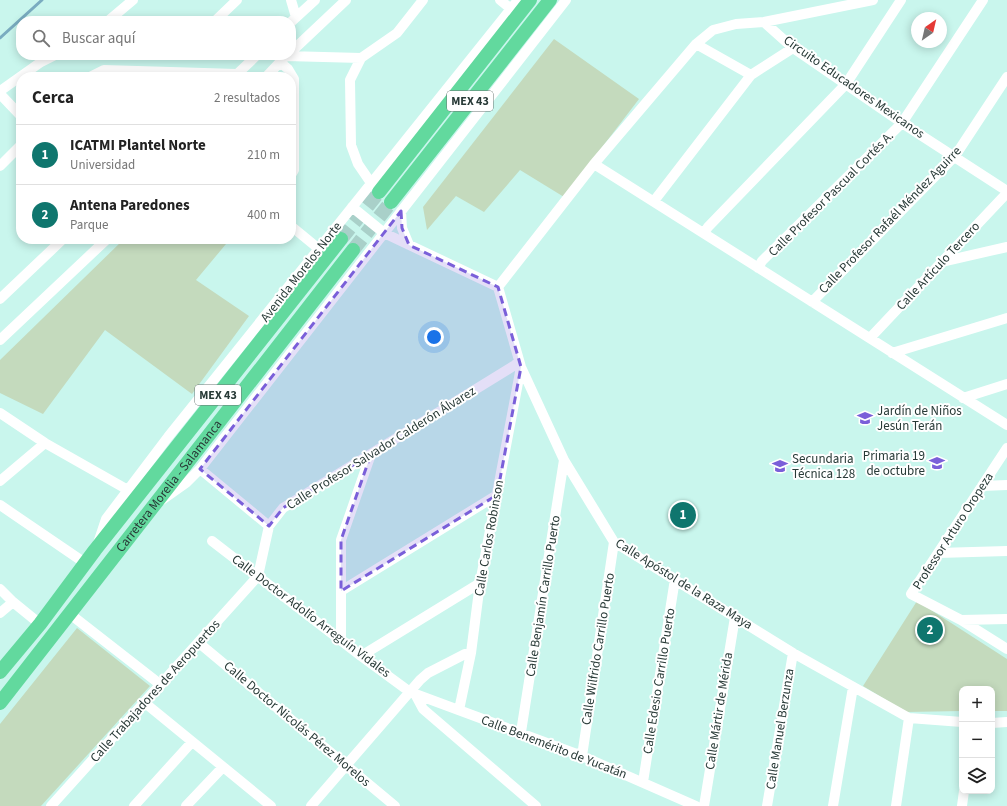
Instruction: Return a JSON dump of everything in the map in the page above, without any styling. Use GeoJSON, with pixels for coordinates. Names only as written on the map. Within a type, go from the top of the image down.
{"type":"FeatureCollection","features":[{"type":"Feature","properties":{"kind":"highway","name":"MEX 43"},"geometry":{"type":"LineString","coordinates":[[375,187],[530,0]]}},
{"type":"Feature","properties":{"kind":"highway","name":"MEX 43"},"geometry":{"type":"LineString","coordinates":[[396,206],[550,0]]}},
{"type":"Feature","properties":{"kind":"highway","name":"Carretera Morelia - Salamanca"},"geometry":{"type":"LineString","coordinates":[[0,672],[40,624],[95,550],[341,240]]}},
{"type":"Feature","properties":{"kind":"highway","name":"Carretera Morelia - Salamanca"},"geometry":{"type":"LineString","coordinates":[[0,704],[353,250]]}},
{"type":"Feature","properties":{"kind":"street"},"geometry":{"type":"LineString","coordinates":[[114,16],[133,0]]}},
{"type":"Feature","properties":{"kind":"street"},"geometry":{"type":"LineString","coordinates":[[220,16],[237,0]]}},
{"type":"Feature","properties":{"kind":"street"},"geometry":{"type":"LineString","coordinates":[[291,0],[293,16]]}},
{"type":"Feature","properties":{"kind":"street"},"geometry":{"type":"LineString","coordinates":[[296,18],[315,0]]}},
{"type":"Feature","properties":{"kind":"street"},"geometry":{"type":"LineString","coordinates":[[296,47],[346,0]]}},
{"type":"Feature","properties":{"kind":"street"},"geometry":{"type":"LineString","coordinates":[[375,187],[358,164],[351,145],[350,80],[361,58],[397,33],[423,0]]}},
{"type":"Feature","properties":{"kind":"street"},"geometry":{"type":"LineString","coordinates":[[500,0],[511,9]]}},
{"type":"Feature","properties":{"kind":"street","name":"Avenida Morelos Norte"},"geometry":{"type":"LineString","coordinates":[[95,550],[106,518],[168,437],[352,207],[375,187],[518,0]]}},
{"type":"Feature","properties":{"kind":"street"},"geometry":{"type":"LineString","coordinates":[[152,507],[186,483],[200,469],[384,233],[396,206],[566,0]]}},
{"type":"Feature","properties":{"kind":"street"},"geometry":{"type":"LineString","coordinates":[[352,207],[384,233],[498,287],[594,164],[696,44],[713,30],[736,24],[764,22],[873,0]]}},
{"type":"Feature","properties":{"kind":"street"},"geometry":{"type":"LineString","coordinates":[[704,234],[708,227],[846,84],[901,0]]}},
{"type":"Feature","properties":{"kind":"street","name":"Calle Profesor Pascual Cortés A."},"geometry":{"type":"LineString","coordinates":[[758,268],[762,261],[902,123],[983,0]]}},
{"type":"Feature","properties":{"kind":"street","name":"Circuito Educadores Mexicanos"},"geometry":{"type":"LineString","coordinates":[[764,22],[793,48],[902,123],[955,156],[1007,192]]}},
{"type":"Feature","properties":{"kind":"street"},"geometry":{"type":"LineString","coordinates":[[696,44],[751,74]]}},
{"type":"Feature","properties":{"kind":"street"},"geometry":{"type":"LineString","coordinates":[[654,201],[751,74],[793,48]]}},
{"type":"Feature","properties":{"kind":"street"},"geometry":{"type":"LineString","coordinates":[[296,56],[361,58]]}},
{"type":"Feature","properties":{"kind":"street"},"geometry":{"type":"LineString","coordinates":[[27,72],[45,60]]}},
{"type":"Feature","properties":{"kind":"street"},"geometry":{"type":"LineString","coordinates":[[239,72],[252,60]]}},
{"type":"Feature","properties":{"kind":"street"},"geometry":{"type":"LineString","coordinates":[[271,72],[282,60]]}},
{"type":"Feature","properties":{"kind":"street"},"geometry":{"type":"LineString","coordinates":[[287,60],[290,72]]}},
{"type":"Feature","properties":{"kind":"street"},"geometry":{"type":"LineString","coordinates":[[100,72],[104,70],[148,72]]}},
{"type":"Feature","properties":{"kind":"street","name":"Calle Profesor Rafaél Méndez Aguirre"},"geometry":{"type":"LineString","coordinates":[[812,302],[955,156],[1007,77]]}},
{"type":"Feature","properties":{"kind":"street"},"geometry":{"type":"LineString","coordinates":[[0,91],[16,80]]}},
{"type":"Feature","properties":{"kind":"street"},"geometry":{"type":"LineString","coordinates":[[0,94],[16,111]]}},
{"type":"Feature","properties":{"kind":"street"},"geometry":{"type":"LineString","coordinates":[[0,166],[16,150]]}},
{"type":"Feature","properties":{"kind":"street"},"geometry":{"type":"LineString","coordinates":[[594,164],[1007,425]]}},
{"type":"Feature","properties":{"kind":"street","name":"Calle Artículo Tercero"},"geometry":{"type":"LineString","coordinates":[[870,338],[1007,192]]}},
{"type":"Feature","properties":{"kind":"street"},"geometry":{"type":"LineString","coordinates":[[396,206],[402,228],[409,245]]}},
{"type":"Feature","properties":{"kind":"street"},"geometry":{"type":"LineString","coordinates":[[296,230],[319,249]]}},
{"type":"Feature","properties":{"kind":"street"},"geometry":{"type":"LineString","coordinates":[[0,299],[58,244]]}},
{"type":"Feature","properties":{"kind":"street"},"geometry":{"type":"LineString","coordinates":[[0,340],[102,244]]}},
{"type":"Feature","properties":{"kind":"street"},"geometry":{"type":"LineString","coordinates":[[941,262],[1007,247]]}},
{"type":"Feature","properties":{"kind":"street","name":"Calle Apóstol de la Raza Maya"},"geometry":{"type":"LineString","coordinates":[[498,287],[520,364],[564,460],[614,542],[793,653],[909,718],[959,722]]}},
{"type":"Feature","properties":{"kind":"street"},"geometry":{"type":"LineString","coordinates":[[892,353],[1007,318]]}},
{"type":"Feature","properties":{"kind":"street","name":"Calle Profesor Salvador Calderón Álvarez"},"geometry":{"type":"LineString","coordinates":[[258,576],[269,526],[283,508],[515,365],[520,364]]}},
{"type":"Feature","properties":{"kind":"street","name":"Calle Carlos Robinson"},"geometry":{"type":"LineString","coordinates":[[459,710],[471,653],[480,583],[520,364]]}},
{"type":"Feature","properties":{"kind":"street"},"geometry":{"type":"LineString","coordinates":[[963,398],[1007,384]]}},
{"type":"Feature","properties":{"kind":"street"},"geometry":{"type":"LineString","coordinates":[[0,412],[45,443],[128,490]]}},
{"type":"Feature","properties":{"kind":"street"},"geometry":{"type":"LineString","coordinates":[[0,481],[45,443]]}},
{"type":"Feature","properties":{"kind":"street","name":"Professor Arturo Oropeza"},"geometry":{"type":"LineString","coordinates":[[961,620],[912,594],[1007,448]]}},
{"type":"Feature","properties":{"kind":"street"},"geometry":{"type":"LineString","coordinates":[[342,639],[341,540],[371,454]]}},
{"type":"Feature","properties":{"kind":"street","name":"Calle Benjamín Carrillo Puerto"},"geometry":{"type":"LineString","coordinates":[[521,732],[564,460]]}},
{"type":"Feature","properties":{"kind":"street"},"geometry":{"type":"LineString","coordinates":[[200,469],[269,526]]}},
{"type":"Feature","properties":{"kind":"street"},"geometry":{"type":"LineString","coordinates":[[982,486],[1007,485]]}},
{"type":"Feature","properties":{"kind":"street"},"geometry":{"type":"LineString","coordinates":[[341,591],[496,495]]}},
{"type":"Feature","properties":{"kind":"street"},"geometry":{"type":"LineString","coordinates":[[0,505],[85,563]]}},
{"type":"Feature","properties":{"kind":"street","name":"Calle Doctor Adolfo Arreguín Vidales"},"geometry":{"type":"LineString","coordinates":[[212,541],[342,639],[361,656],[413,693]]}},
{"type":"Feature","properties":{"kind":"street","name":"Calle Wilfrido Carrillo Puerto"},"geometry":{"type":"LineString","coordinates":[[582,756],[614,542]]}},
{"type":"Feature","properties":{"kind":"street"},"geometry":{"type":"LineString","coordinates":[[938,552],[1007,550]]}},
{"type":"Feature","properties":{"kind":"street","name":"Calle Trabajadores de Aeropuertos"},"geometry":{"type":"LineString","coordinates":[[52,806],[258,576]]}},
{"type":"Feature","properties":{"kind":"street","name":"Calle Edesio Carrillo Puerto"},"geometry":{"type":"LineString","coordinates":[[643,782],[675,579]]}},
{"type":"Feature","properties":{"kind":"street"},"geometry":{"type":"LineString","coordinates":[[361,656],[480,583]]}},
{"type":"Feature","properties":{"kind":"street"},"geometry":{"type":"LineString","coordinates":[[0,589],[13,602],[40,624]]}},
{"type":"Feature","properties":{"kind":"street"},"geometry":{"type":"LineString","coordinates":[[0,613],[13,602]]}},
{"type":"Feature","properties":{"kind":"street"},"geometry":{"type":"LineString","coordinates":[[70,614],[161,685]]}},
{"type":"Feature","properties":{"kind":"street","name":"Calle Mártir de Mérida"},"geometry":{"type":"LineString","coordinates":[[704,806],[735,617]]}},
{"type":"Feature","properties":{"kind":"street"},"geometry":{"type":"LineString","coordinates":[[961,620],[1007,618]]}},
{"type":"Feature","properties":{"kind":"street"},"geometry":{"type":"LineString","coordinates":[[961,620],[1007,649]]}},
{"type":"Feature","properties":{"kind":"street","name":"Calle Doctor Nicolás Pérez Morelos"},"geometry":{"type":"LineString","coordinates":[[199,643],[395,806]]}},
{"type":"Feature","properties":{"kind":"street"},"geometry":{"type":"LineString","coordinates":[[310,806],[413,693],[420,680],[428,673],[465,654],[471,653]]}},
{"type":"Feature","properties":{"kind":"street","name":"Calle Manuel Berzunza"},"geometry":{"type":"LineString","coordinates":[[767,806],[793,653]]}},
{"type":"Feature","properties":{"kind":"street"},"geometry":{"type":"LineString","coordinates":[[833,806],[853,687]]}},
{"type":"Feature","properties":{"kind":"street"},"geometry":{"type":"LineString","coordinates":[[413,693],[423,709],[534,805]]}},
{"type":"Feature","properties":{"kind":"street","name":"Calle Benemérito de Yucatán"},"geometry":{"type":"LineString","coordinates":[[413,693],[582,756],[696,806]]}},
{"type":"Feature","properties":{"kind":"street"},"geometry":{"type":"LineString","coordinates":[[144,703],[223,767],[264,804]]}},
{"type":"Feature","properties":{"kind":"street"},"geometry":{"type":"LineString","coordinates":[[896,806],[909,718]]}},
{"type":"Feature","properties":{"kind":"street"},"geometry":{"type":"LineString","coordinates":[[995,723],[1007,722]]}},
{"type":"Feature","properties":{"kind":"street"},"geometry":{"type":"LineString","coordinates":[[134,806],[192,742]]}},
{"type":"Feature","properties":{"kind":"street"},"geometry":{"type":"LineString","coordinates":[[186,806],[223,767]]}},
{"type":"Feature","properties":{"kind":"street"},"geometry":{"type":"LineString","coordinates":[[962,806],[964,794]]}},
{"type":"Feature","properties":{"kind":"highlighted area"},"geometry":{"type":"Polygon","coordinates":[[[401,211],[402,228],[409,245],[498,287],[521,367],[497,495],[341,591],[341,540],[371,454],[283,508],[269,526],[200,469],[401,211]]]}},
{"type":"Feature","properties":{"kind":"green space"},"geometry":{"type":"Polygon","coordinates":[[[554,39],[639,99],[564,197],[520,170],[484,212],[456,196],[427,230],[423,207],[554,39]]]}},
{"type":"Feature","properties":{"kind":"green space"},"geometry":{"type":"Polygon","coordinates":[[[119,244],[226,244],[196,280],[249,316],[192,394],[105,330],[43,414],[0,393],[0,360],[119,244]]]}},
{"type":"Feature","properties":{"kind":"green space"},"geometry":{"type":"Polygon","coordinates":[[[917,601],[1007,659],[1007,711],[995,711],[995,686],[959,686],[959,711],[906,712],[863,686],[917,601]]]}},
{"type":"Feature","properties":{"kind":"green space"},"geometry":{"type":"Polygon","coordinates":[[[77,628],[150,686],[41,806],[0,806],[0,724],[77,628]]]}},
{"type":"Feature","properties":{"kind":"waterway"},"geometry":{"type":"LineString","coordinates":[[24,16],[42,0]]}},
{"type":"Feature","properties":{"kind":"waterway"},"geometry":{"type":"LineString","coordinates":[[0,38],[16,24]]}},
{"type":"Feature","properties":{"kind":"tunnel"},"geometry":{"type":"LineString","coordinates":[[341,239],[379,192]]}},
{"type":"Feature","properties":{"kind":"tunnel"},"geometry":{"type":"LineString","coordinates":[[353,250],[391,202]]}},
{"type":"Feature","properties":{"kind":"place","name":"Jardín de Niños Jesún Terán"},"geometry":{"type":"Point","coordinates":[865,418]}},
{"type":"Feature","properties":{"kind":"place","name":"Primaria 19 de octubre"},"geometry":{"type":"Point","coordinates":[937,463]}},
{"type":"Feature","properties":{"kind":"place","name":"Secundaria Técnica 128"},"geometry":{"type":"Point","coordinates":[780,466]}},
{"type":"Feature","properties":{"kind":"place","name":"ICATMI Plantel Norte"},"geometry":{"type":"Point","coordinates":[683,515]}},
{"type":"Feature","properties":{"kind":"place","name":"Antena Paredones"},"geometry":{"type":"Point","coordinates":[930,630]}}]}
